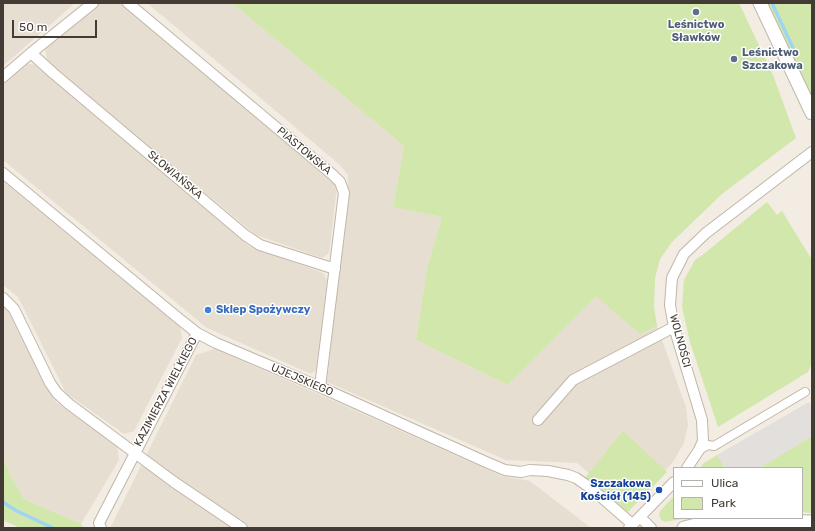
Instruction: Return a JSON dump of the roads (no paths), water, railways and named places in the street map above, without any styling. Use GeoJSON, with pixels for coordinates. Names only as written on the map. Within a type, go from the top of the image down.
{"type":"FeatureCollection","features":[{"type":"Feature","properties":{"kind":"street"},"geometry":{"type":"LineString","coordinates":[[3,78],[31,53],[93,3]]}},
{"type":"Feature","properties":{"kind":"street","name":"PIASTOWSKA"},"geometry":{"type":"LineString","coordinates":[[128,3],[340,182],[344,192],[320,387]]}},
{"type":"Feature","properties":{"kind":"street"},"geometry":{"type":"LineString","coordinates":[[760,3],[812,113]]}},
{"type":"Feature","properties":{"kind":"street","name":"SŁOWIAŃSKA"},"geometry":{"type":"LineString","coordinates":[[31,53],[245,235],[260,245],[335,269]]}},
{"type":"Feature","properties":{"kind":"street","name":"WOLNOŚCI"},"geometry":{"type":"LineString","coordinates":[[687,467],[699,450],[703,441],[702,420],[674,327],[670,305],[672,278],[684,254],[706,233],[812,152]]}},
{"type":"Feature","properties":{"kind":"street","name":"UJEJSKIEGO"},"geometry":{"type":"LineString","coordinates":[[3,173],[176,317],[198,333],[216,343],[320,387],[505,470],[521,472],[530,470],[552,472],[576,478],[634,523],[651,528]]}},
{"type":"Feature","properties":{"kind":"street","name":"KAZIMIERZA WIELKIEGO"},"geometry":{"type":"LineString","coordinates":[[3,298],[14,310],[50,383],[57,393],[69,404],[174,482],[242,528]]}},
{"type":"Feature","properties":{"kind":"street"},"geometry":{"type":"LineString","coordinates":[[538,420],[574,380],[674,327]]}},
{"type":"Feature","properties":{"kind":"street","name":"KAZIMIERZA WIELKIEGO"},"geometry":{"type":"LineString","coordinates":[[100,526],[135,452],[198,333]]}},
{"type":"Feature","properties":{"kind":"street"},"geometry":{"type":"LineString","coordinates":[[699,450],[708,445],[714,446],[805,392]]}},
{"type":"Feature","properties":{"kind":"street"},"geometry":{"type":"LineString","coordinates":[[634,523],[673,483]]}},
{"type":"Feature","properties":{"kind":"street"},"geometry":{"type":"LineString","coordinates":[[684,528],[710,523],[745,521],[812,522]]}},
{"type":"Feature","properties":{"kind":"waterway"},"geometry":{"type":"LineString","coordinates":[[772,3],[793,48]]}},
{"type":"Feature","properties":{"kind":"waterway"},"geometry":{"type":"LineString","coordinates":[[3,501],[17,511],[53,528]]}},
{"type":"Feature","properties":{"kind":"place","name":"Leśnictwo Sławków"},"geometry":{"type":"Point","coordinates":[696,12]}},
{"type":"Feature","properties":{"kind":"place","name":"Leśnictwo Szczakowa"},"geometry":{"type":"Point","coordinates":[734,59]}},
{"type":"Feature","properties":{"kind":"place","name":"Sklep Spożywczy"},"geometry":{"type":"Point","coordinates":[208,310]}},
{"type":"Feature","properties":{"kind":"place","name":"Szczakowa Kościół (145)"},"geometry":{"type":"Point","coordinates":[659,490]}}]}
